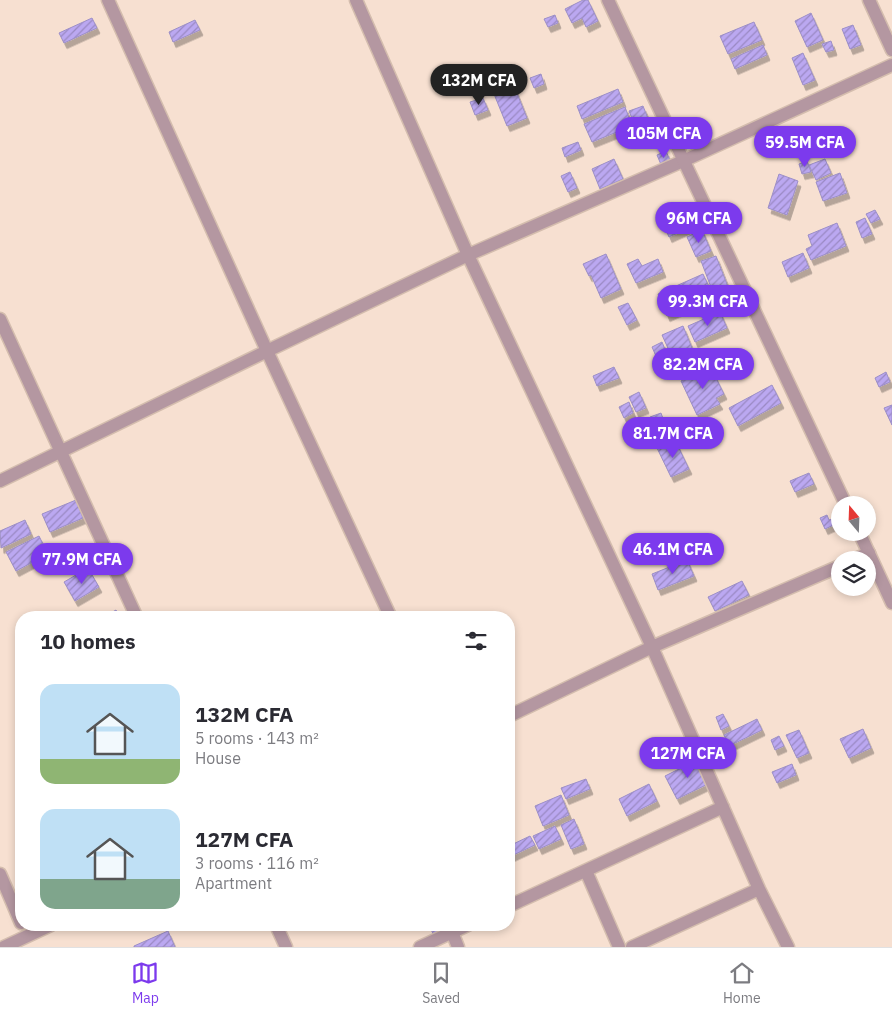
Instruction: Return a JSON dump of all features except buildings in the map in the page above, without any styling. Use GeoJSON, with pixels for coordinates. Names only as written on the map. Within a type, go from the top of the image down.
{"type":"FeatureCollection","features":[{"type":"Feature","properties":{"kind":"street"},"geometry":{"type":"LineString","coordinates":[[108,0],[267,351],[388,611]]}},
{"type":"Feature","properties":{"kind":"street"},"geometry":{"type":"LineString","coordinates":[[356,0],[468,255],[652,647],[759,889],[788,947]]}},
{"type":"Feature","properties":{"kind":"street"},"geometry":{"type":"LineString","coordinates":[[608,0],[842,496]]}},
{"type":"Feature","properties":{"kind":"street"},"geometry":{"type":"LineString","coordinates":[[869,0],[892,50]]}},
{"type":"Feature","properties":{"kind":"street"},"geometry":{"type":"LineString","coordinates":[[0,481],[468,255],[683,161],[892,65]]}},
{"type":"Feature","properties":{"kind":"street"},"geometry":{"type":"LineString","coordinates":[[0,319],[134,611]]}},
{"type":"Feature","properties":{"kind":"street"},"geometry":{"type":"LineString","coordinates":[[876,568],[892,603]]}},
{"type":"Feature","properties":{"kind":"street"},"geometry":{"type":"LineString","coordinates":[[515,713],[652,647],[831,570]]}},
{"type":"Feature","properties":{"kind":"street"},"geometry":{"type":"LineString","coordinates":[[515,903],[723,807]]}},
{"type":"Feature","properties":{"kind":"street"},"geometry":{"type":"LineString","coordinates":[[586,872],[620,947]]}},
{"type":"Feature","properties":{"kind":"street"},"geometry":{"type":"LineString","coordinates":[[0,874],[15,909]]}},
{"type":"Feature","properties":{"kind":"street"},"geometry":{"type":"LineString","coordinates":[[632,947],[759,889]]}},
{"type":"Feature","properties":{"kind":"street"},"geometry":{"type":"LineString","coordinates":[[4,947],[20,931]]}},
{"type":"Feature","properties":{"kind":"street"},"geometry":{"type":"LineString","coordinates":[[279,931],[286,947]]}},
{"type":"Feature","properties":{"kind":"street"},"geometry":{"type":"LineString","coordinates":[[420,947],[452,932],[458,947]]}}]}
